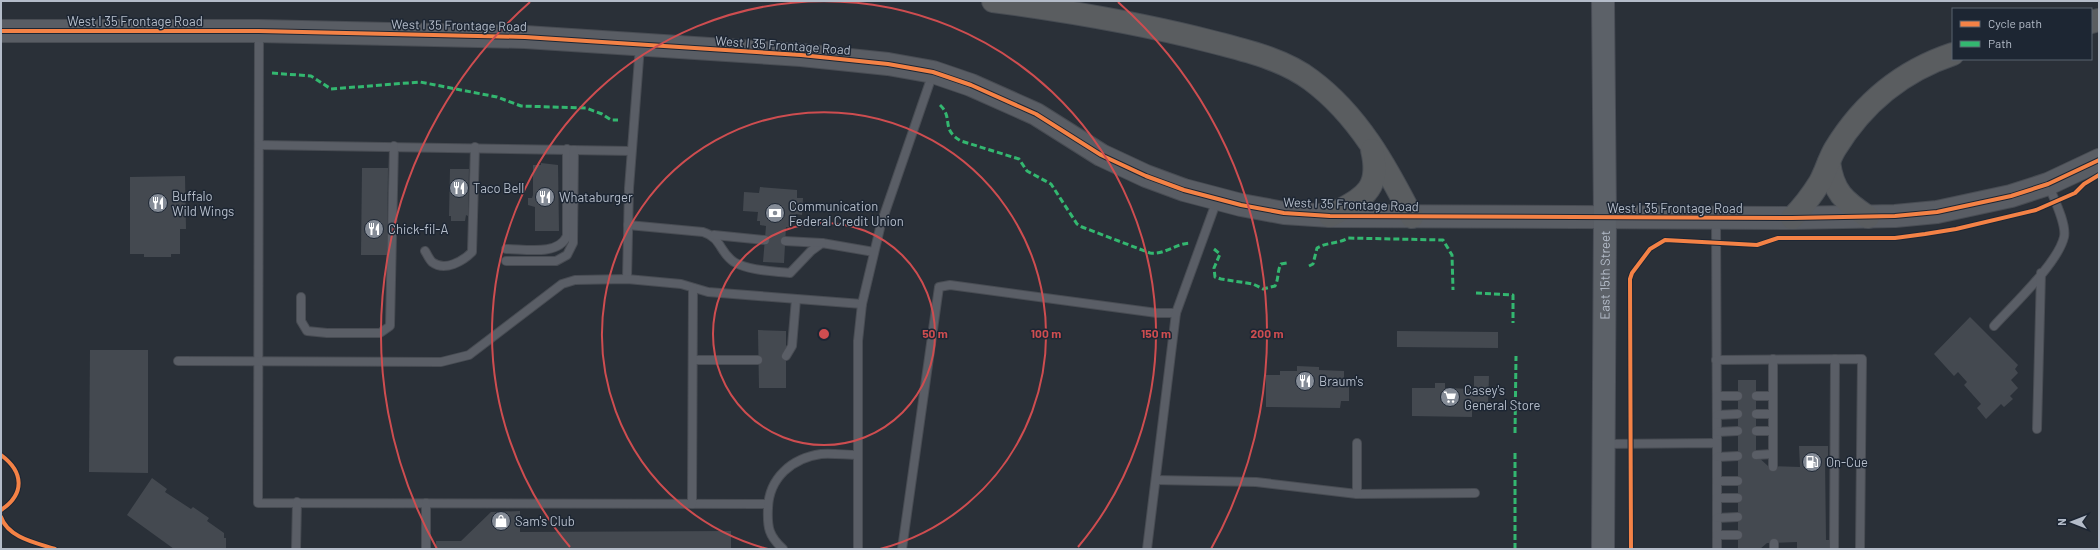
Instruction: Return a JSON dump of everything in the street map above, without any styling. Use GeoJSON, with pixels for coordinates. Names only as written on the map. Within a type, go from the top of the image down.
{"type":"FeatureCollection","features":[{"type":"Feature","properties":{"kind":"highway"},"geometry":{"type":"LineString","coordinates":[[993,1],[1073,12],[1164,29],[1251,52],[1285,64],[1310,80],[1334,100],[1355,121],[1371,145],[1412,217]]}},
{"type":"Feature","properties":{"kind":"highway"},"geometry":{"type":"LineString","coordinates":[[1792,218],[1808,201],[1820,182],[1835,149],[1861,114],[1892,84],[1931,61],[1952,54]]}},
{"type":"Feature","properties":{"kind":"highway"},"geometry":{"type":"LineString","coordinates":[[1330,216],[1357,201],[1368,191],[1375,177],[1376,164],[1371,145]]}},
{"type":"Feature","properties":{"kind":"highway"},"geometry":{"type":"LineString","coordinates":[[1829,162],[1831,178],[1837,191],[1846,202],[1868,217]]}},
{"type":"Feature","properties":{"kind":"main road","name":"East 15th Street"},"geometry":{"type":"LineString","coordinates":[[1603,10],[1605,217],[1603,549]]}},
{"type":"Feature","properties":{"kind":"street","name":"West I 35 Frontage Road"},"geometry":{"type":"LineString","coordinates":[[1,31],[259,30],[525,37],[844,58],[933,72],[971,85],[1036,114],[1101,154],[1146,176],[1217,200],[1284,213],[1330,216],[1792,218],[1868,217],[1937,212],[1971,206],[2011,196],[2048,184],[2099,160]]}},
{"type":"Feature","properties":{"kind":"lane"},"geometry":{"type":"LineString","coordinates":[[259,30],[258,503],[768,504]]}},
{"type":"Feature","properties":{"kind":"lane"},"geometry":{"type":"LineString","coordinates":[[627,279],[631,151],[640,45]]}},
{"type":"Feature","properties":{"kind":"lane"},"geometry":{"type":"LineString","coordinates":[[858,549],[858,341],[862,304],[883,217],[933,72]]}},
{"type":"Feature","properties":{"kind":"lane"},"geometry":{"type":"LineString","coordinates":[[259,144],[631,151]]}},
{"type":"Feature","properties":{"kind":"lane"},"geometry":{"type":"LineString","coordinates":[[301,297],[301,321],[307,331],[327,334],[380,333],[390,326],[394,146]]}},
{"type":"Feature","properties":{"kind":"lane"},"geometry":{"type":"LineString","coordinates":[[425,251],[432,262],[438,265],[452,265],[464,261],[472,252],[475,147]]}},
{"type":"Feature","properties":{"kind":"lane"},"geometry":{"type":"LineString","coordinates":[[506,249],[554,248],[564,243],[566,236],[570,149]]}},
{"type":"Feature","properties":{"kind":"lane"},"geometry":{"type":"LineString","coordinates":[[506,261],[556,261],[567,255],[573,243],[570,149]]}},
{"type":"Feature","properties":{"kind":"lane"},"geometry":{"type":"LineString","coordinates":[[1994,326],[2050,263],[2064,236],[2061,218],[2048,184]]}},
{"type":"Feature","properties":{"kind":"lane"},"geometry":{"type":"LineString","coordinates":[[1147,549],[1176,313],[1217,200]]}},
{"type":"Feature","properties":{"kind":"lane"},"geometry":{"type":"LineString","coordinates":[[1716,218],[1717,549]]}},
{"type":"Feature","properties":{"kind":"lane"},"geometry":{"type":"LineString","coordinates":[[628,225],[703,232],[714,235],[765,240]]}},
{"type":"Feature","properties":{"kind":"lane"},"geometry":{"type":"LineString","coordinates":[[714,235],[723,250],[734,262],[754,268],[790,272],[811,251],[822,243]]}},
{"type":"Feature","properties":{"kind":"lane"},"geometry":{"type":"LineString","coordinates":[[785,241],[822,243],[874,252]]}},
{"type":"Feature","properties":{"kind":"lane"},"geometry":{"type":"LineString","coordinates":[[2037,429],[2041,273]]}},
{"type":"Feature","properties":{"kind":"lane"},"geometry":{"type":"LineString","coordinates":[[178,361],[441,362],[469,355],[562,284],[575,280],[627,279],[681,284],[708,292],[862,304]]}},
{"type":"Feature","properties":{"kind":"lane"},"geometry":{"type":"LineString","coordinates":[[902,549],[939,287],[950,285],[1157,313],[1176,313]]}},
{"type":"Feature","properties":{"kind":"lane"},"geometry":{"type":"LineString","coordinates":[[692,504],[693,288]]}},
{"type":"Feature","properties":{"kind":"lane"},"geometry":{"type":"LineString","coordinates":[[786,356],[792,346],[796,299]]}},
{"type":"Feature","properties":{"kind":"lane"},"geometry":{"type":"LineString","coordinates":[[1772,467],[1773,359]]}},
{"type":"Feature","properties":{"kind":"lane"},"geometry":{"type":"LineString","coordinates":[[1834,549],[1835,359]]}},
{"type":"Feature","properties":{"kind":"lane"},"geometry":{"type":"LineString","coordinates":[[1716,360],[1862,359],[1860,549]]}},
{"type":"Feature","properties":{"kind":"lane"},"geometry":{"type":"LineString","coordinates":[[693,360],[758,360]]}},
{"type":"Feature","properties":{"kind":"lane"},"geometry":{"type":"LineString","coordinates":[[1716,396],[1738,396]]}},
{"type":"Feature","properties":{"kind":"lane"},"geometry":{"type":"LineString","coordinates":[[1756,396],[1772,396]]}},
{"type":"Feature","properties":{"kind":"lane"},"geometry":{"type":"LineString","coordinates":[[1716,414],[1738,414]]}},
{"type":"Feature","properties":{"kind":"lane"},"geometry":{"type":"LineString","coordinates":[[1756,414],[1772,414]]}},
{"type":"Feature","properties":{"kind":"lane"},"geometry":{"type":"LineString","coordinates":[[1716,432],[1738,431]]}},
{"type":"Feature","properties":{"kind":"lane"},"geometry":{"type":"LineString","coordinates":[[1756,431],[1772,431]]}},
{"type":"Feature","properties":{"kind":"lane"},"geometry":{"type":"LineString","coordinates":[[1357,443],[1357,494]]}},
{"type":"Feature","properties":{"kind":"lane"},"geometry":{"type":"LineString","coordinates":[[1603,444],[1716,443]]}},
{"type":"Feature","properties":{"kind":"lane"},"geometry":{"type":"LineString","coordinates":[[783,549],[771,537],[767,520],[768,504],[772,486],[780,473],[798,462],[820,454],[858,455]]}},
{"type":"Feature","properties":{"kind":"lane"},"geometry":{"type":"LineString","coordinates":[[1756,456],[1772,454]]}},
{"type":"Feature","properties":{"kind":"lane"},"geometry":{"type":"LineString","coordinates":[[1717,457],[1738,456]]}},
{"type":"Feature","properties":{"kind":"lane"},"geometry":{"type":"LineString","coordinates":[[1156,480],[1256,482],[1357,494],[1475,493]]}},
{"type":"Feature","properties":{"kind":"lane"},"geometry":{"type":"LineString","coordinates":[[1717,481],[1738,481]]}},
{"type":"Feature","properties":{"kind":"lane"},"geometry":{"type":"LineString","coordinates":[[1717,498],[1738,498]]}},
{"type":"Feature","properties":{"kind":"lane"},"geometry":{"type":"LineString","coordinates":[[296,549],[297,502]]}},
{"type":"Feature","properties":{"kind":"lane"},"geometry":{"type":"LineString","coordinates":[[426,503],[426,549]]}},
{"type":"Feature","properties":{"kind":"lane"},"geometry":{"type":"LineString","coordinates":[[1717,518],[1738,517]]}},
{"type":"Feature","properties":{"kind":"lane"},"geometry":{"type":"LineString","coordinates":[[1717,534],[1738,535]]}},
{"type":"Feature","properties":{"kind":"building","name":"Whataburger"},"geometry":{"type":"Polygon","coordinates":[[[541,163],[558,165],[559,231],[535,231],[535,207],[528,205],[528,198],[532,198],[533,195],[533,165],[541,165],[541,163]]]}},
{"type":"Feature","properties":{"kind":"building","name":"Chick-fil-A"},"geometry":{"type":"Polygon","coordinates":[[[362,168],[388,168],[387,255],[361,255],[362,168]]]}},
{"type":"Feature","properties":{"kind":"building","name":"Taco Bell"},"geometry":{"type":"Polygon","coordinates":[[[450,169],[469,169],[468,216],[466,215],[465,221],[451,221],[451,216],[449,216],[450,169]]]}},
{"type":"Feature","properties":{"kind":"building","name":"Buffalo Wild Wings"},"geometry":{"type":"Polygon","coordinates":[[[185,176],[186,229],[180,229],[180,254],[171,254],[171,257],[144,257],[144,254],[130,254],[130,177],[185,176]]]}},
{"type":"Feature","properties":{"kind":"building"},"geometry":{"type":"Polygon","coordinates":[[[760,187],[797,190],[797,198],[803,198],[802,215],[796,214],[795,223],[792,223],[791,228],[786,227],[784,263],[763,262],[766,226],[760,225],[760,221],[757,221],[758,212],[743,211],[744,192],[759,193],[760,187]]]}},
{"type":"Feature","properties":{"kind":"building"},"geometry":{"type":"Polygon","coordinates":[[[1970,317],[2018,365],[2015,369],[2018,373],[2011,380],[2018,388],[2010,396],[2013,399],[2004,407],[2001,404],[1986,419],[1977,408],[1981,404],[1964,385],[1967,382],[1958,372],[1954,376],[1934,354],[1970,317]]]}},
{"type":"Feature","properties":{"kind":"building"},"geometry":{"type":"Polygon","coordinates":[[[758,330],[786,331],[786,388],[759,388],[758,330]]]}},
{"type":"Feature","properties":{"kind":"building","name":"Casey's General Store"},"geometry":{"type":"Polygon","coordinates":[[[1397,331],[1498,332],[1498,348],[1397,347],[1397,331]]]}},
{"type":"Feature","properties":{"kind":"building"},"geometry":{"type":"Polygon","coordinates":[[[90,350],[148,350],[148,473],[89,472],[90,350]]]}},
{"type":"Feature","properties":{"kind":"building","name":"Braum's"},"geometry":{"type":"Polygon","coordinates":[[[1297,366],[1319,367],[1319,370],[1344,371],[1344,387],[1349,387],[1349,401],[1341,401],[1340,408],[1266,407],[1266,375],[1280,375],[1280,371],[1297,371],[1297,366]]]}},
{"type":"Feature","properties":{"kind":"building","name":"Casey's General Store"},"geometry":{"type":"Polygon","coordinates":[[[1474,376],[1489,376],[1488,406],[1472,405],[1472,417],[1412,416],[1412,388],[1435,388],[1435,383],[1445,383],[1445,388],[1474,389],[1474,376]]]}},
{"type":"Feature","properties":{"kind":"building","name":"On-Cue"},"geometry":{"type":"Polygon","coordinates":[[[1738,380],[1756,380],[1756,455],[1768,466],[1800,467],[1799,446],[1828,446],[1828,458],[1825,458],[1826,540],[1830,540],[1830,549],[1797,549],[1797,542],[1767,543],[1760,549],[1738,549],[1738,380]]]}},
{"type":"Feature","properties":{"kind":"building"},"geometry":{"type":"Polygon","coordinates":[[[152,478],[167,489],[165,492],[191,509],[193,507],[209,518],[207,521],[224,533],[224,538],[226,538],[226,549],[174,549],[127,515],[152,478]]]}},
{"type":"Feature","properties":{"kind":"building","name":"Sam's Club"},"geometry":{"type":"Polygon","coordinates":[[[520,511],[520,532],[731,531],[731,549],[436,549],[436,541],[461,541],[491,512],[520,511]]]}},
{"type":"Feature","properties":{"kind":"marked path"},"geometry":{"type":"LineString","coordinates":[[272,73],[311,76],[331,89],[420,82],[497,97],[521,106],[586,108],[602,114],[611,120],[618,120]]}},
{"type":"Feature","properties":{"kind":"marked path"},"geometry":{"type":"LineString","coordinates":[[940,105],[946,114],[949,128],[955,137],[961,141],[1019,159],[1027,171],[1051,184],[1077,224],[1082,227],[1150,253],[1161,252],[1180,245],[1191,243]]}},
{"type":"Feature","properties":{"kind":"marked path"},"geometry":{"type":"LineString","coordinates":[[1309,266],[1313,264],[1317,248],[1348,238],[1443,240],[1452,255],[1453,290]]}},
{"type":"Feature","properties":{"kind":"marked path"},"geometry":{"type":"LineString","coordinates":[[1214,249],[1220,254],[1214,268],[1215,277],[1253,284],[1263,289],[1275,286],[1281,264],[1287,263]]}},
{"type":"Feature","properties":{"kind":"marked path"},"geometry":{"type":"LineString","coordinates":[[1476,293],[1513,295],[1513,323]]}},
{"type":"Feature","properties":{"kind":"marked path"},"geometry":{"type":"LineString","coordinates":[[1515,433],[1516,356]]}},
{"type":"Feature","properties":{"kind":"marked path"},"geometry":{"type":"LineString","coordinates":[[1515,453],[1515,549]]}},
{"type":"Feature","properties":{"kind":"cycle path"},"geometry":{"type":"LineString","coordinates":[[1,31],[259,31],[525,37],[801,55],[888,64],[933,72],[971,85],[1036,114],[1101,155],[1146,176],[1184,190],[1241,205],[1284,213],[1330,216],[1792,218],[1895,216],[1937,212],[2011,196],[2048,184],[2099,160]]}},
{"type":"Feature","properties":{"kind":"cycle path"},"geometry":{"type":"LineString","coordinates":[[1631,549],[1630,279],[1632,273],[1650,249],[1665,240],[1757,245],[1778,238],[1895,238],[1956,229],[2036,210],[2075,193],[2084,184],[2099,175]]}},
{"type":"Feature","properties":{"kind":"cycle path"},"geometry":{"type":"LineString","coordinates":[[1,455],[14,469],[19,483],[18,490],[14,497],[9,504],[1,510]]}},
{"type":"Feature","properties":{"kind":"cycle path"},"geometry":{"type":"LineString","coordinates":[[1,517],[5,524],[16,535],[55,549]]}},
{"type":"Feature","properties":{"kind":"place","name":"Taco Bell"},"geometry":{"type":"Point","coordinates":[459,188]}},
{"type":"Feature","properties":{"kind":"place","name":"Whataburger"},"geometry":{"type":"Point","coordinates":[545,197]}},
{"type":"Feature","properties":{"kind":"place","name":"Buffalo Wild Wings"},"geometry":{"type":"Point","coordinates":[158,203]}},
{"type":"Feature","properties":{"kind":"place","name":"Communication Federal Credit Union"},"geometry":{"type":"Point","coordinates":[775,213]}},
{"type":"Feature","properties":{"kind":"place","name":"Chick-fil-A"},"geometry":{"type":"Point","coordinates":[374,229]}},
{"type":"Feature","properties":{"kind":"place","name":"Braum's"},"geometry":{"type":"Point","coordinates":[1305,381]}},
{"type":"Feature","properties":{"kind":"place","name":"Casey's General Store"},"geometry":{"type":"Point","coordinates":[1450,397]}},
{"type":"Feature","properties":{"kind":"place","name":"On-Cue"},"geometry":{"type":"Point","coordinates":[1812,462]}},
{"type":"Feature","properties":{"kind":"place","name":"Sam's Club"},"geometry":{"type":"Point","coordinates":[501,521]}}]}
